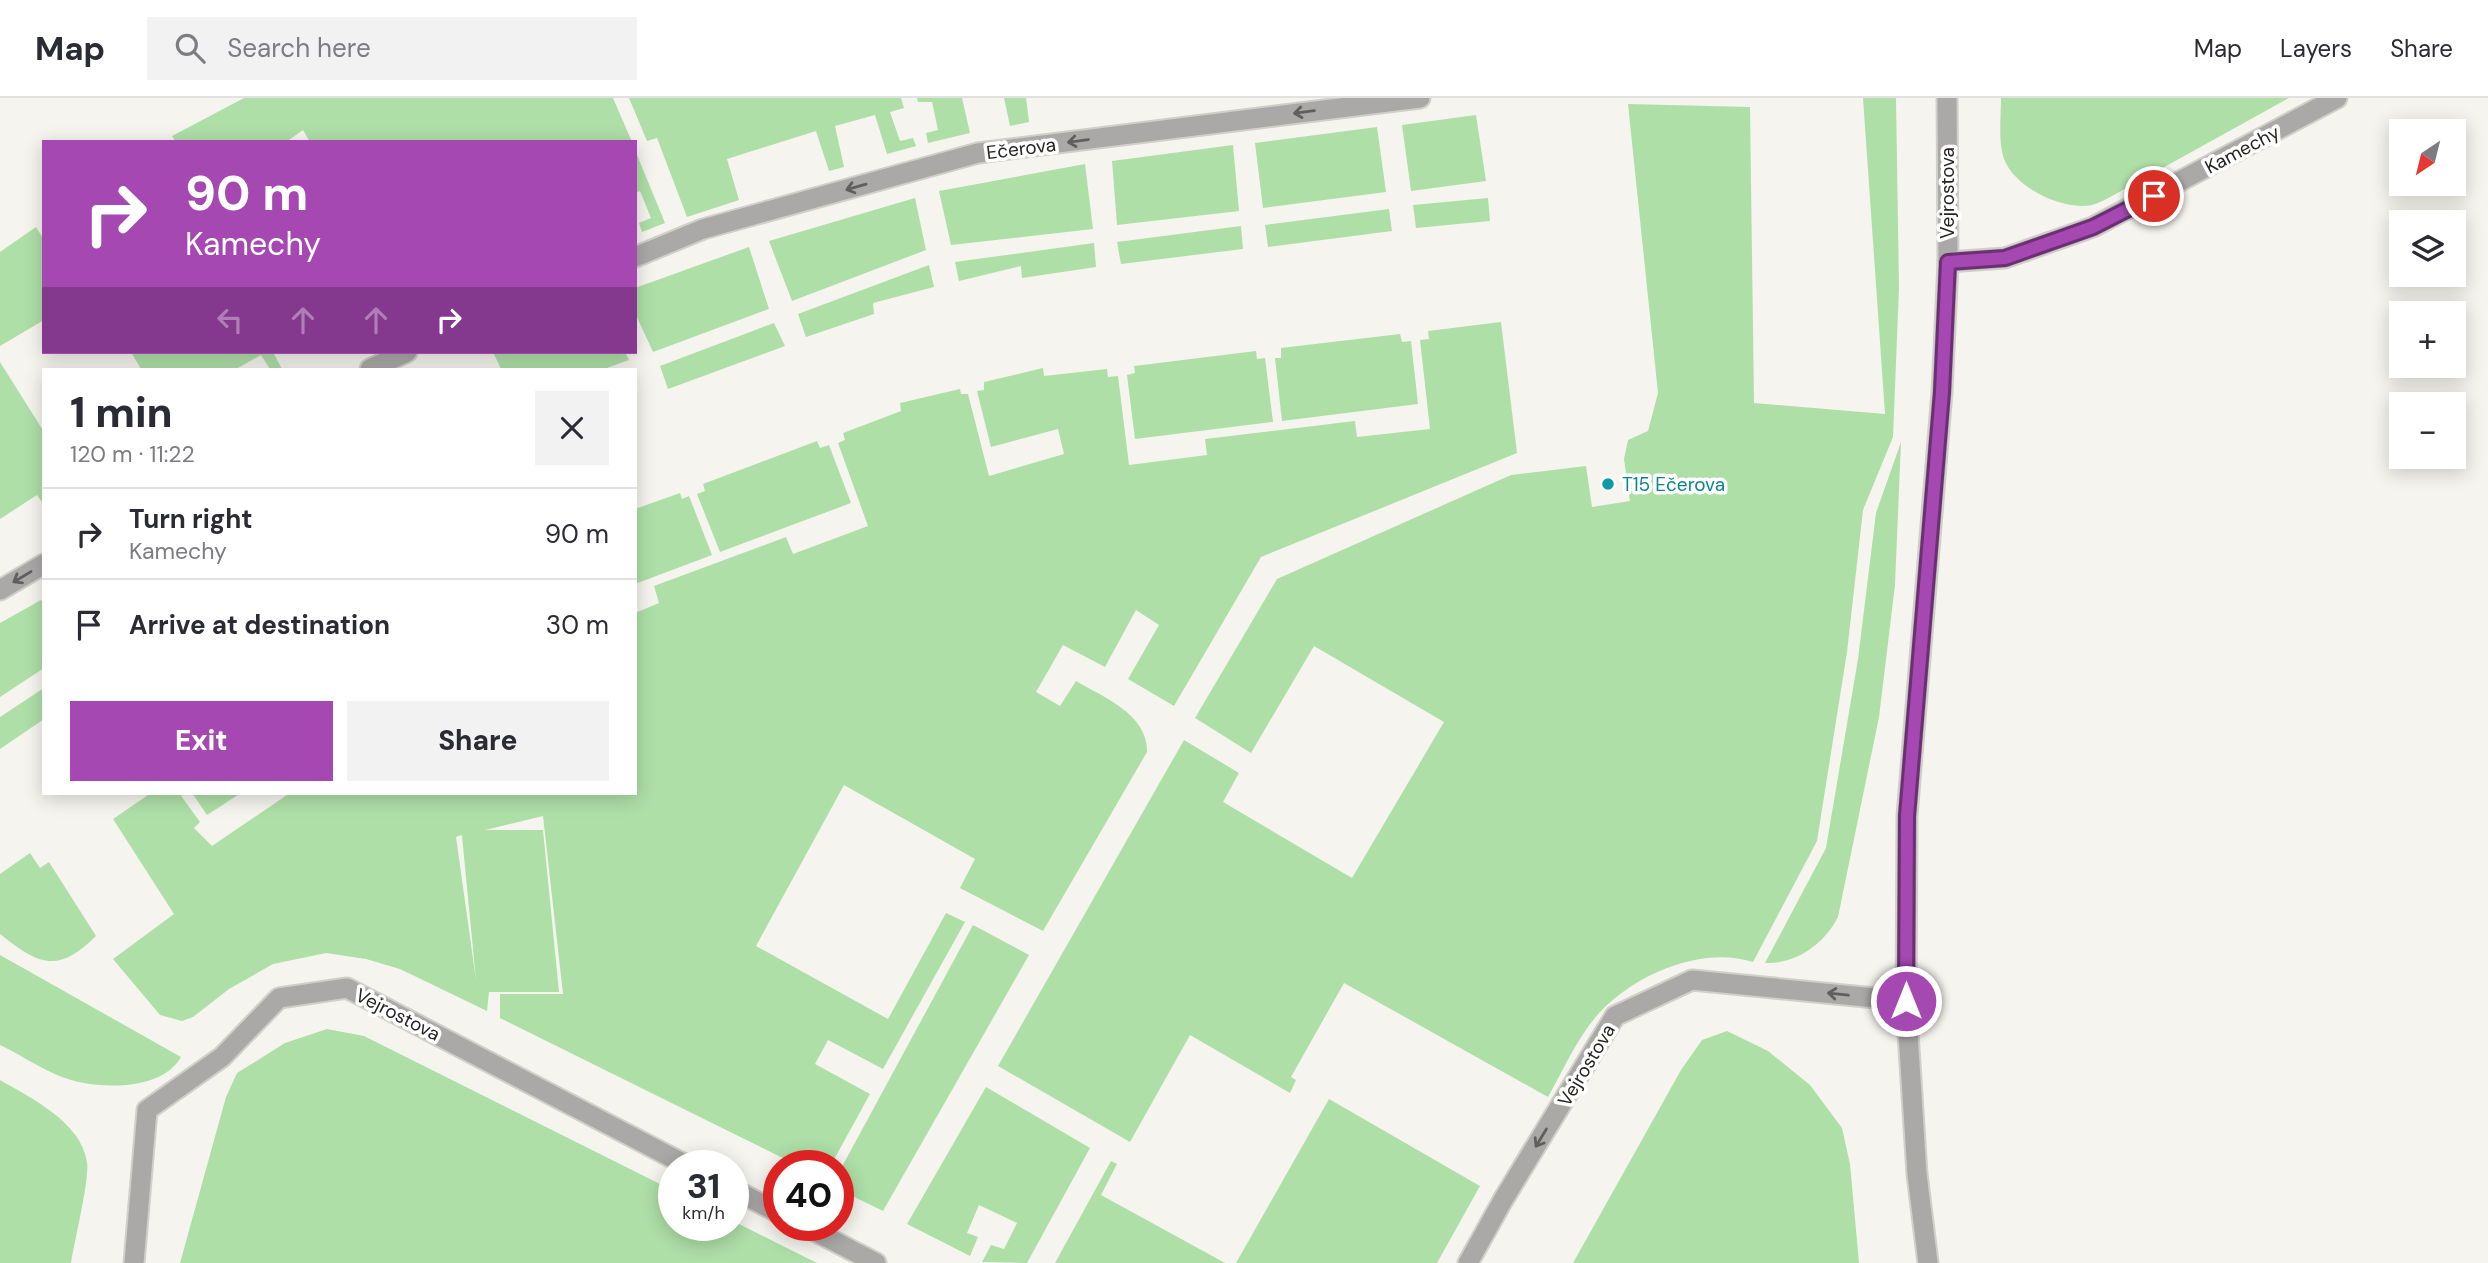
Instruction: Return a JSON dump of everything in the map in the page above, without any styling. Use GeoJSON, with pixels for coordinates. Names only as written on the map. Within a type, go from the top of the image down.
{"type":"FeatureCollection","features":[{"type":"Feature","properties":{"kind":"street","name":"Ečerova"},"geometry":{"type":"LineString","coordinates":[[637,256],[703,229],[978,153],[1420,98]]}},
{"type":"Feature","properties":{"kind":"street","name":"Vejrostova"},"geometry":{"type":"LineString","coordinates":[[1928,1263],[1917,1174],[1906,1001],[1907,816],[1942,392],[1948,262],[1947,98]]}},
{"type":"Feature","properties":{"kind":"street","name":"Kamechy"},"geometry":{"type":"LineString","coordinates":[[1948,262],[2005,258],[2093,227],[2337,98]]}},
{"type":"Feature","properties":{"kind":"street"},"geometry":{"type":"LineString","coordinates":[[372,368],[403,354]]}},
{"type":"Feature","properties":{"kind":"street"},"geometry":{"type":"LineString","coordinates":[[0,590],[42,565]]}},
{"type":"Feature","properties":{"kind":"street","name":"Vejrostova"},"geometry":{"type":"LineString","coordinates":[[1468,1263],[1503,1200],[1615,1016],[1692,980],[1906,1001]]}},
{"type":"Feature","properties":{"kind":"street","name":"Vejrostova"},"geometry":{"type":"LineString","coordinates":[[134,1263],[147,1110],[222,1057],[279,998],[347,988],[658,1150]]}},
{"type":"Feature","properties":{"kind":"street"},"geometry":{"type":"LineString","coordinates":[[834,1241],[876,1263]]}},
{"type":"Feature","properties":{"kind":"green space"},"geometry":{"type":"Polygon","coordinates":[[[244,98],[613,98],[631,140],[309,140],[303,130],[289,140],[175,140],[172,136],[244,98]]]}},
{"type":"Feature","properties":{"kind":"green space"},"geometry":{"type":"Polygon","coordinates":[[[629,98],[901,98],[904,108],[890,112],[900,141],[913,138],[916,146],[887,154],[875,115],[835,126],[844,167],[829,171],[816,131],[727,159],[739,200],[687,217],[657,138],[647,141],[629,98]]]}},
{"type":"Feature","properties":{"kind":"green space"},"geometry":{"type":"Polygon","coordinates":[[[917,98],[962,98],[970,133],[928,143],[926,133],[938,130],[932,102],[918,102],[917,98]]]}},
{"type":"Feature","properties":{"kind":"green space"},"geometry":{"type":"Polygon","coordinates":[[[1004,98],[1026,98],[1029,122],[1010,126],[1004,98]]]}},
{"type":"Feature","properties":{"kind":"green space"},"geometry":{"type":"Polygon","coordinates":[[[1863,98],[1896,98],[1899,288],[1893,437],[1863,510],[1847,652],[1817,841],[1753,962],[1714,957],[1694,960],[1674,965],[1636,983],[1605,1007],[1588,1027],[1548,1097],[1344,983],[1291,1077],[1296,1080],[1290,1093],[1190,1035],[1130,1142],[998,1066],[1184,740],[1239,773],[1223,802],[1352,878],[1444,722],[1314,646],[1251,753],[1195,718],[1277,579],[1511,475],[1586,466],[1592,507],[1630,501],[1624,459],[1628,440],[1648,431],[1658,393],[1628,104],[1750,107],[1754,403],[1885,414],[1863,98]]]}},
{"type":"Feature","properties":{"kind":"green space"},"geometry":{"type":"Polygon","coordinates":[[[2001,98],[2289,98],[2112,196],[2092,205],[2080,206],[2054,201],[2041,195],[2010,170],[2001,144],[2001,98]]]}},
{"type":"Feature","properties":{"kind":"green space"},"geometry":{"type":"Polygon","coordinates":[[[1476,115],[1486,181],[1411,191],[1402,125],[1476,115]]]}},
{"type":"Feature","properties":{"kind":"green space"},"geometry":{"type":"Polygon","coordinates":[[[1377,127],[1386,192],[1263,208],[1255,143],[1377,127]]]}},
{"type":"Feature","properties":{"kind":"green space"},"geometry":{"type":"Polygon","coordinates":[[[1233,145],[1239,211],[1117,225],[1112,161],[1233,145]]]}},
{"type":"Feature","properties":{"kind":"green space"},"geometry":{"type":"Polygon","coordinates":[[[637,155],[665,223],[642,232],[639,223],[651,218],[640,191],[637,192],[637,155]]]}},
{"type":"Feature","properties":{"kind":"green space"},"geometry":{"type":"Polygon","coordinates":[[[1085,164],[1093,229],[951,245],[939,191],[1085,164]]]}},
{"type":"Feature","properties":{"kind":"green space"},"geometry":{"type":"Polygon","coordinates":[[[915,198],[926,250],[792,301],[769,241],[915,198]]]}},
{"type":"Feature","properties":{"kind":"green space"},"geometry":{"type":"Polygon","coordinates":[[[1488,198],[1490,221],[1416,228],[1413,205],[1488,198]]]}},
{"type":"Feature","properties":{"kind":"green space"},"geometry":{"type":"Polygon","coordinates":[[[1389,209],[1392,231],[1268,247],[1265,225],[1389,209]]]}},
{"type":"Feature","properties":{"kind":"green space"},"geometry":{"type":"Polygon","coordinates":[[[1241,226],[1243,249],[1121,264],[1117,242],[1241,226]]]}},
{"type":"Feature","properties":{"kind":"green space"},"geometry":{"type":"Polygon","coordinates":[[[36,227],[42,237],[42,321],[0,346],[0,252],[36,227]]]}},
{"type":"Feature","properties":{"kind":"green space"},"geometry":{"type":"Polygon","coordinates":[[[1094,243],[1096,267],[1022,278],[1021,266],[959,281],[955,262],[1094,243]]]}},
{"type":"Feature","properties":{"kind":"green space"},"geometry":{"type":"Polygon","coordinates":[[[749,247],[769,309],[653,352],[637,317],[637,287],[749,247]]]}},
{"type":"Feature","properties":{"kind":"green space"},"geometry":{"type":"Polygon","coordinates":[[[929,265],[934,287],[873,303],[874,314],[806,337],[798,314],[929,265]]]}},
{"type":"Feature","properties":{"kind":"green space"},"geometry":{"type":"Polygon","coordinates":[[[1501,322],[1517,453],[1261,557],[1174,706],[1128,679],[1159,625],[1136,610],[1105,667],[1063,645],[1036,692],[1060,706],[1076,681],[1111,700],[1132,717],[1140,727],[1147,752],[1043,931],[960,888],[975,859],[844,785],[756,946],[888,1019],[946,913],[965,922],[883,1069],[828,1040],[815,1064],[870,1094],[839,1150],[767,1150],[500,1018],[500,994],[563,994],[543,816],[485,830],[543,830],[559,992],[489,992],[487,1011],[400,969],[366,959],[326,953],[273,964],[229,989],[193,1017],[182,1021],[160,1015],[113,959],[174,914],[113,819],[148,795],[180,795],[200,822],[194,828],[212,846],[287,795],[637,795],[637,612],[659,603],[654,586],[786,537],[793,554],[868,526],[838,443],[845,440],[843,433],[901,411],[900,403],[960,389],[961,394],[968,394],[989,476],[1064,454],[1058,429],[991,447],[977,391],[984,390],[984,382],[1043,368],[1044,376],[1107,369],[1108,377],[1118,376],[1129,465],[1207,455],[1205,439],[1355,421],[1357,437],[1430,429],[1420,340],[1429,339],[1428,331],[1501,322]],[[462,836],[456,837],[476,980],[462,836]]]}},
{"type":"Feature","properties":{"kind":"green space"},"geometry":{"type":"Polygon","coordinates":[[[774,323],[785,346],[668,389],[660,366],[774,323]]]}},
{"type":"Feature","properties":{"kind":"green space"},"geometry":{"type":"Polygon","coordinates":[[[1400,334],[1402,342],[1411,341],[1418,404],[1282,421],[1275,358],[1281,358],[1281,348],[1400,334]]]}},
{"type":"Feature","properties":{"kind":"green space"},"geometry":{"type":"Polygon","coordinates":[[[1256,351],[1257,359],[1265,358],[1273,422],[1135,439],[1127,375],[1135,373],[1134,366],[1256,351]]]}},
{"type":"Feature","properties":{"kind":"green space"},"geometry":{"type":"Polygon","coordinates":[[[132,354],[274,354],[281,368],[269,368],[261,355],[238,368],[140,368],[132,354]]]}},
{"type":"Feature","properties":{"kind":"green space"},"geometry":{"type":"Polygon","coordinates":[[[494,354],[626,354],[629,360],[607,368],[501,368],[494,354]]]}},
{"type":"Feature","properties":{"kind":"green space"},"geometry":{"type":"Polygon","coordinates":[[[0,362],[42,429],[42,502],[37,495],[0,519],[0,362]]]}},
{"type":"Feature","properties":{"kind":"green space"},"geometry":{"type":"Polygon","coordinates":[[[817,441],[820,448],[829,445],[851,503],[720,552],[697,494],[705,491],[703,484],[817,441]]]}},
{"type":"Feature","properties":{"kind":"green space"},"geometry":{"type":"Polygon","coordinates":[[[1901,442],[1895,585],[1879,717],[1838,917],[1825,936],[1808,950],[1788,960],[1765,963],[1826,848],[1858,659],[1876,513],[1901,442]]]}},
{"type":"Feature","properties":{"kind":"green space"},"geometry":{"type":"Polygon","coordinates":[[[680,493],[682,499],[689,496],[712,555],[637,583],[637,508],[680,493]]]}},
{"type":"Feature","properties":{"kind":"green space"},"geometry":{"type":"Polygon","coordinates":[[[42,601],[42,669],[0,697],[0,623],[42,601]]]}},
{"type":"Feature","properties":{"kind":"green space"},"geometry":{"type":"Polygon","coordinates":[[[42,689],[42,720],[0,749],[0,717],[42,689]]]}},
{"type":"Feature","properties":{"kind":"green space"},"geometry":{"type":"Polygon","coordinates":[[[193,795],[238,795],[207,815],[193,795]]]}},
{"type":"Feature","properties":{"kind":"green space"},"geometry":{"type":"Polygon","coordinates":[[[30,853],[40,868],[49,862],[96,936],[83,948],[59,960],[37,958],[0,934],[0,874],[30,853]]]}},
{"type":"Feature","properties":{"kind":"green space"},"geometry":{"type":"Polygon","coordinates":[[[973,925],[1029,955],[883,1211],[854,1197],[854,1150],[851,1150],[973,925]]]}},
{"type":"Feature","properties":{"kind":"green space"},"geometry":{"type":"Polygon","coordinates":[[[0,955],[181,1057],[171,1069],[142,1082],[124,1085],[88,1084],[57,1075],[0,1045],[0,955]]]}},
{"type":"Feature","properties":{"kind":"green space"},"geometry":{"type":"Polygon","coordinates":[[[327,1029],[364,1036],[658,1183],[658,1241],[749,1241],[749,1229],[763,1236],[763,1241],[773,1241],[817,1263],[180,1263],[226,1097],[237,1073],[285,1043],[327,1029]]]}},
{"type":"Feature","properties":{"kind":"green space"},"geometry":{"type":"Polygon","coordinates":[[[1727,1031],[1768,1051],[1810,1085],[1842,1128],[1850,1164],[1859,1263],[1573,1263],[1681,1070],[1702,1040],[1727,1031]]]}},
{"type":"Feature","properties":{"kind":"green space"},"geometry":{"type":"Polygon","coordinates":[[[0,1080],[53,1113],[65,1123],[83,1148],[87,1162],[86,1182],[71,1263],[0,1263],[0,1080]]]}},
{"type":"Feature","properties":{"kind":"green space"},"geometry":{"type":"Polygon","coordinates":[[[986,1087],[1090,1148],[1027,1263],[982,1262],[991,1245],[1004,1249],[1017,1223],[979,1205],[967,1233],[978,1237],[970,1256],[907,1224],[986,1087]]]}},
{"type":"Feature","properties":{"kind":"green space"},"geometry":{"type":"Polygon","coordinates":[[[1329,1099],[1480,1186],[1437,1263],[1236,1263],[1329,1099]]]}},
{"type":"Feature","properties":{"kind":"green space"},"geometry":{"type":"Polygon","coordinates":[[[1111,1161],[1117,1164],[1101,1195],[1225,1263],[1055,1263],[1111,1161]]]}},
{"type":"Feature","properties":{"kind":"place","name":"T15 Ečerova"},"geometry":{"type":"Point","coordinates":[1608,484]}},
{"type":"Feature","properties":{"kind":"route"},"geometry":{"type":"LineString","coordinates":[[1906,1001],[1907,816],[1942,392],[1948,262],[2005,258],[2093,227],[2154,196]]}}]}
